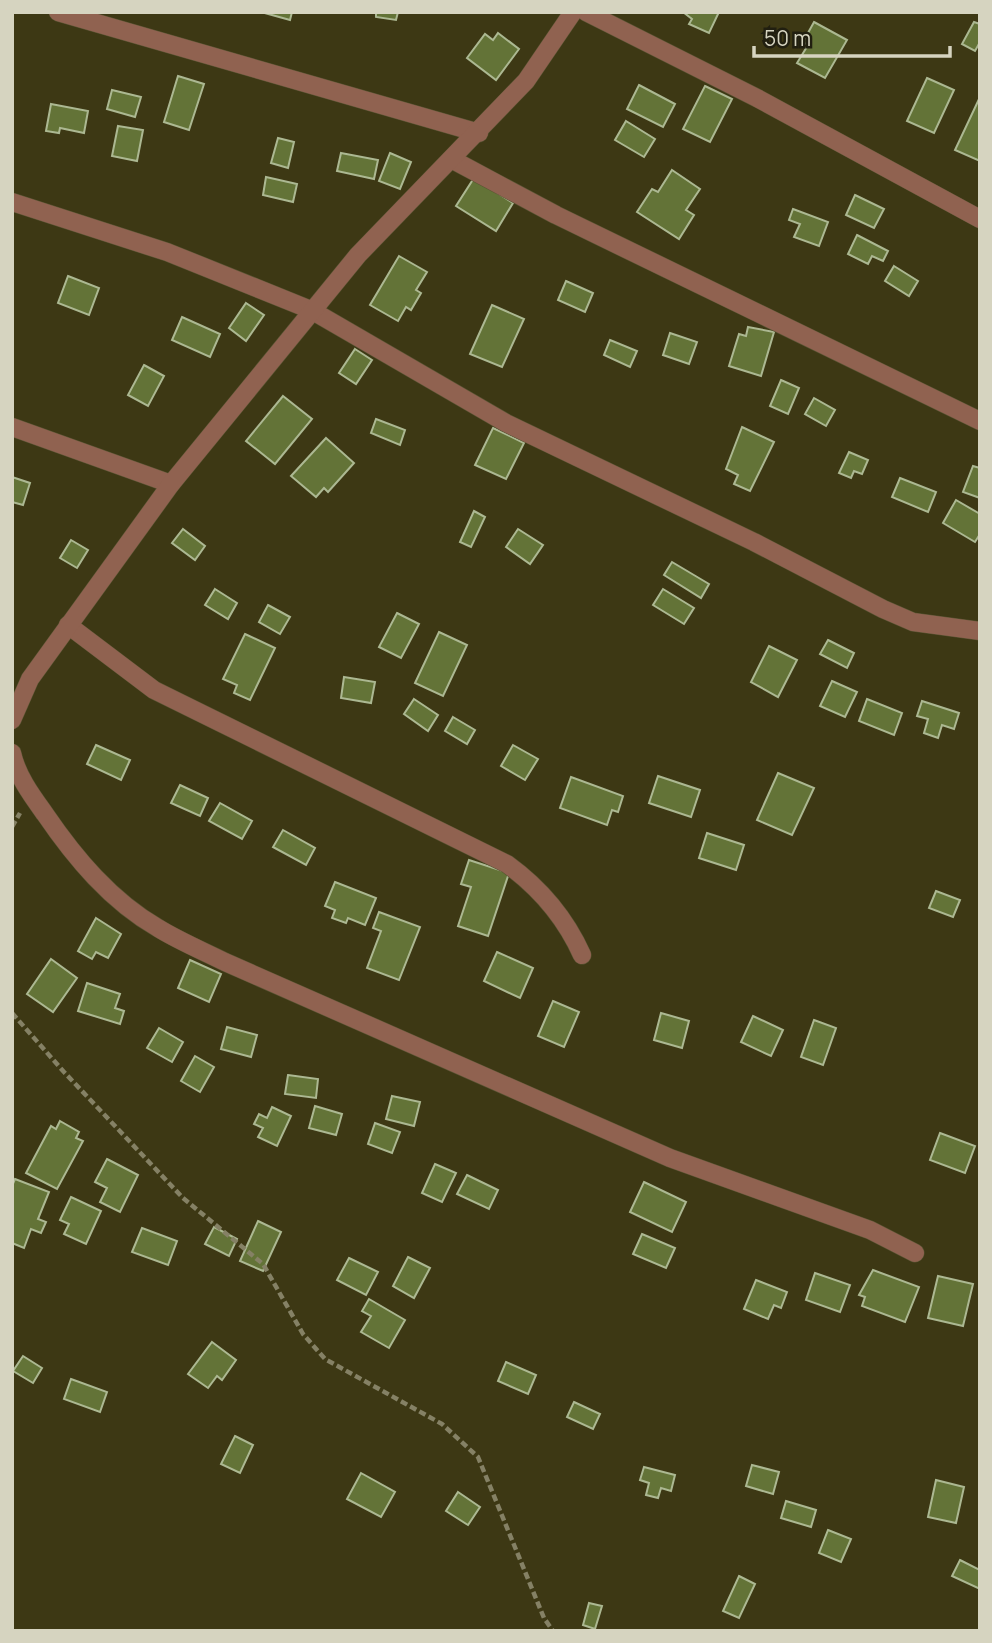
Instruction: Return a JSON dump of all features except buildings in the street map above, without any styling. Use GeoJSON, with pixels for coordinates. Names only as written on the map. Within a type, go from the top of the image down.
{"type":"FeatureCollection","features":[{"type":"Feature","properties":{"kind":"street"},"geometry":{"type":"LineString","coordinates":[[58,12],[478,134]]}},
{"type":"Feature","properties":{"kind":"street"},"geometry":{"type":"LineString","coordinates":[[12,720],[30,679],[171,484],[358,255],[453,160],[526,81],[573,12]]}},
{"type":"Feature","properties":{"kind":"street"},"geometry":{"type":"LineString","coordinates":[[586,12],[757,98],[980,219]]}},
{"type":"Feature","properties":{"kind":"street"},"geometry":{"type":"LineString","coordinates":[[453,160],[556,215],[980,421]]}},
{"type":"Feature","properties":{"kind":"street"},"geometry":{"type":"LineString","coordinates":[[12,202],[167,252],[311,310],[506,423],[754,542],[883,609],[913,622],[980,631]]}},
{"type":"Feature","properties":{"kind":"street"},"geometry":{"type":"LineString","coordinates":[[12,427],[171,484]]}},
{"type":"Feature","properties":{"kind":"street"},"geometry":{"type":"LineString","coordinates":[[68,625],[154,690],[508,864],[537,886],[572,934],[582,955]]}},
{"type":"Feature","properties":{"kind":"street"},"geometry":{"type":"LineString","coordinates":[[12,753],[15,765],[31,794],[70,851],[98,881],[156,927],[225,962],[658,1153],[870,1230],[915,1253]]}},
{"type":"Feature","properties":{"kind":"path"},"geometry":{"type":"LineString","coordinates":[[12,1013],[183,1198],[263,1264],[303,1334],[325,1359],[442,1424],[478,1457],[544,1618],[553,1631]]}}]}
